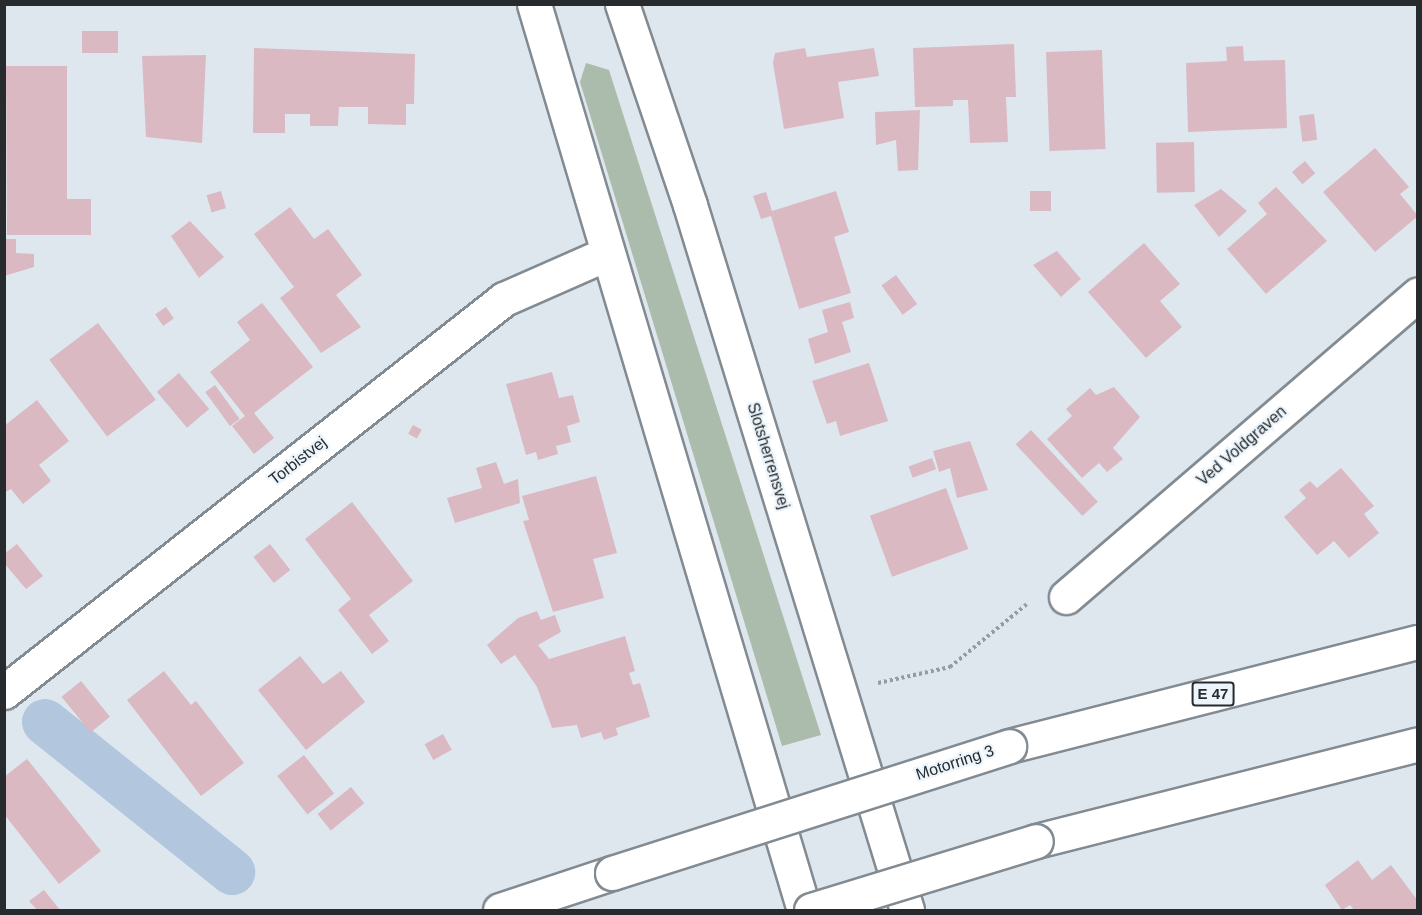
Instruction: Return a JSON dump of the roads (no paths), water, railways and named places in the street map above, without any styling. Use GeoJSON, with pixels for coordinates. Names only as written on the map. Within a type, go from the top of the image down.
{"type":"FeatureCollection","features":[{"type":"Feature","properties":{"kind":"main road"},"geometry":{"type":"LineString","coordinates":[[534,4],[606,254],[804,910]]}},
{"type":"Feature","properties":{"kind":"main road","name":"Slotsherrensvej"},"geometry":{"type":"LineString","coordinates":[[622,4],[690,205],[907,910]]}},
{"type":"Feature","properties":{"kind":"main road","name":"Torbistvej"},"geometry":{"type":"LineString","coordinates":[[4,692],[504,299],[606,254]]}},
{"type":"Feature","properties":{"kind":"main road","name":"Ved Voldgraven"},"geometry":{"type":"LineString","coordinates":[[1066,597],[1418,294]]}},
{"type":"Feature","properties":{"kind":"main road","name":"Motorring 3"},"geometry":{"type":"LineString","coordinates":[[500,910],[1009,746],[1418,642]]}},
{"type":"Feature","properties":{"kind":"main road"},"geometry":{"type":"LineString","coordinates":[[811,910],[1035,841],[1418,744]]}},
{"type":"Feature","properties":{"kind":"waterway"},"geometry":{"type":"LineString","coordinates":[[45,722],[232,872]]}}]}
